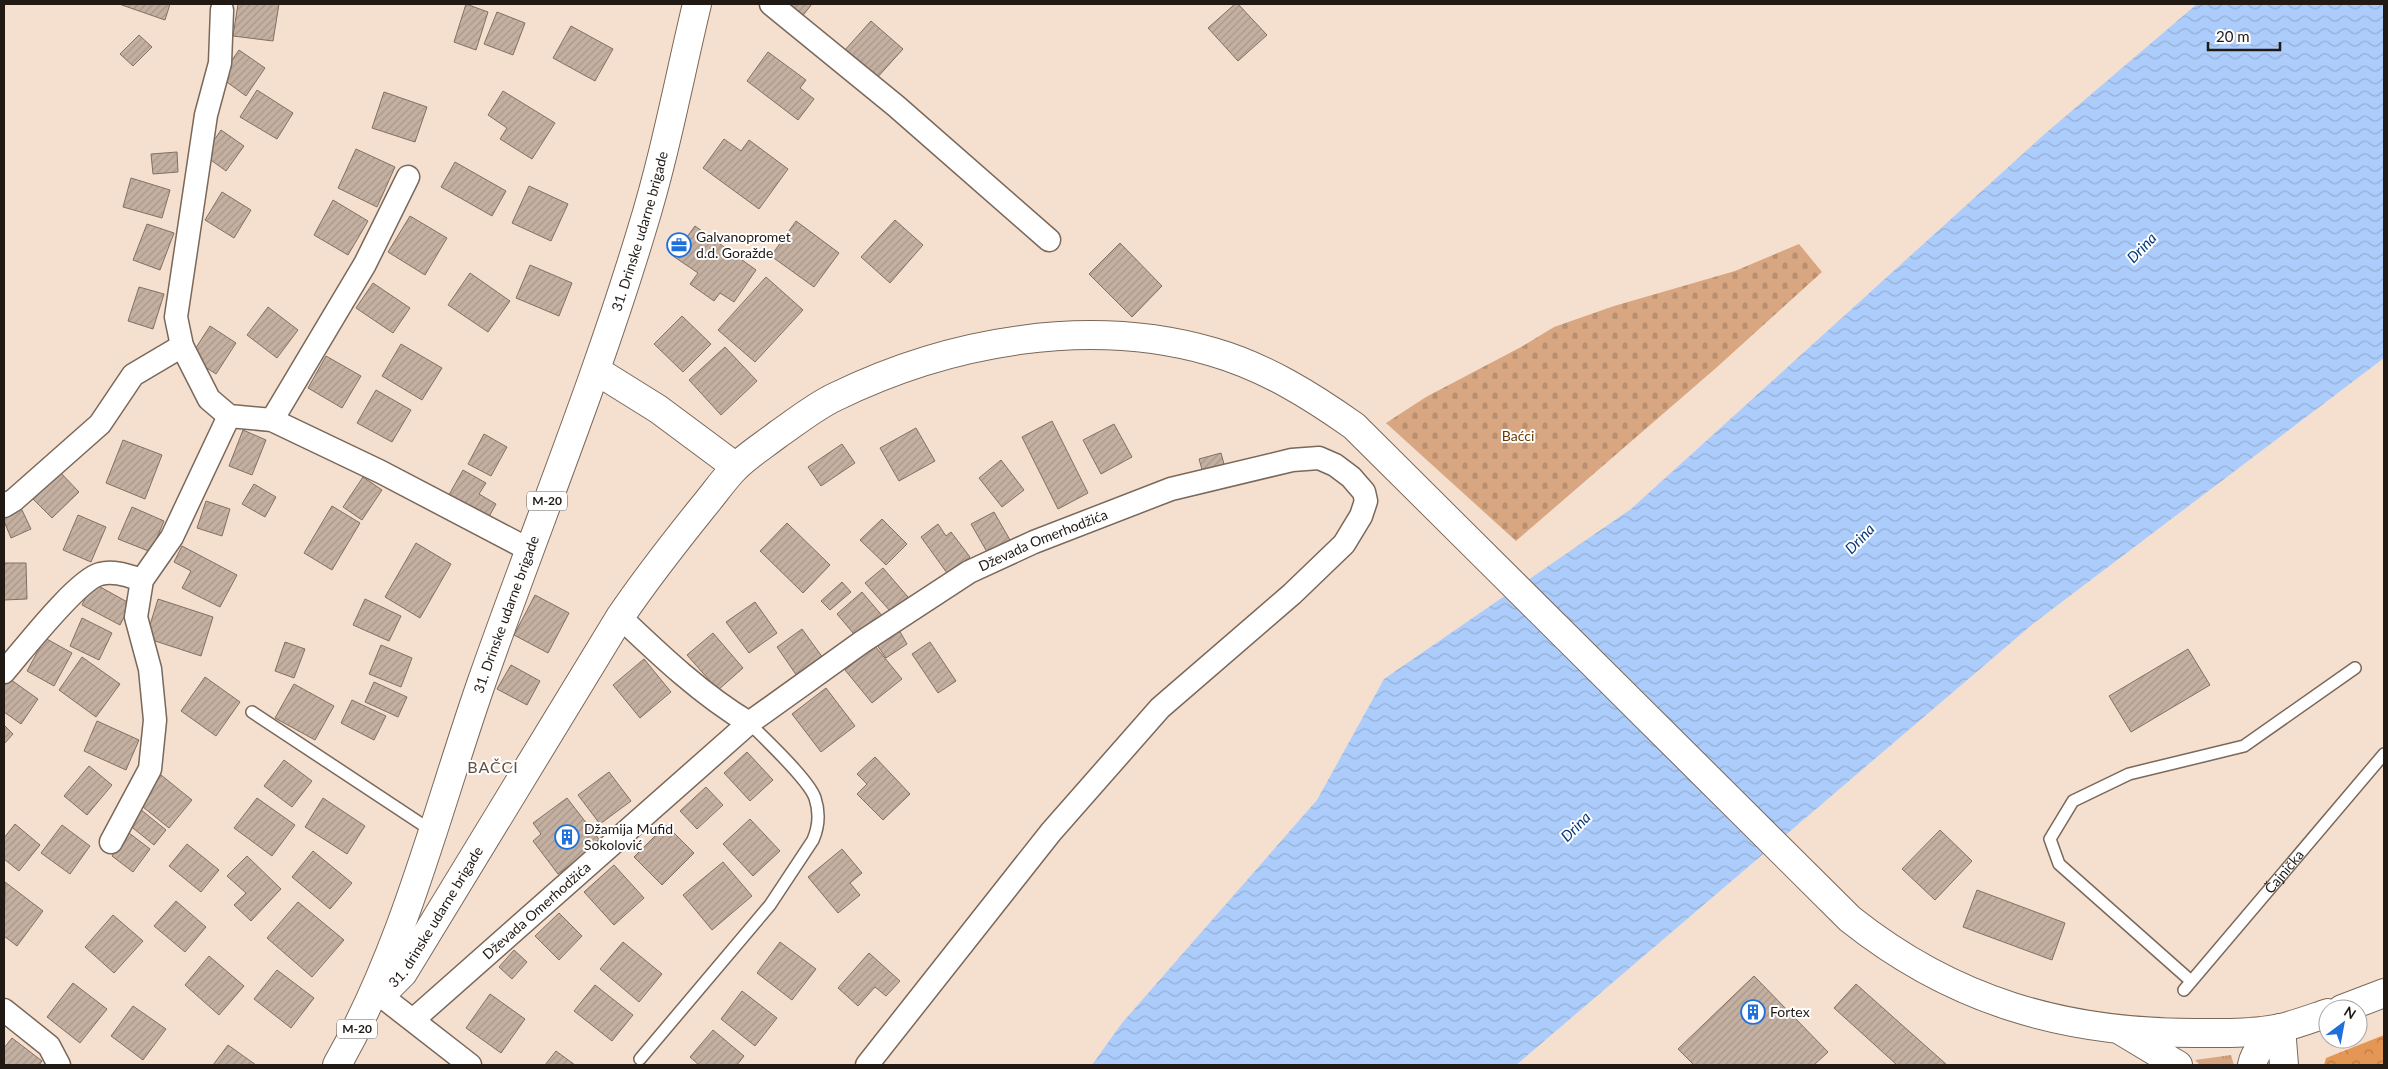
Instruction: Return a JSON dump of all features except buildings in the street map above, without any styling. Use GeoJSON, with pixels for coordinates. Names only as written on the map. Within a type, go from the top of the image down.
{"type":"FeatureCollection","features":[{"type":"Feature","properties":{"kind":"main road","name":"31. Drinske udarne brigade"},"geometry":{"type":"LineString","coordinates":[[375,991],[434,832],[481,685],[528,549],[596,370],[643,227],[697,4]]}},
{"type":"Feature","properties":{"kind":"main road","name":"31. drinske udarne brigade"},"geometry":{"type":"LineString","coordinates":[[337,1065],[358,1028],[375,991],[390,986],[403,973],[514,788],[648,575],[736,467],[804,415],[834,397],[887,376],[927,361],[968,350],[1015,342],[1078,336],[1116,336],[1160,341],[1213,352],[1264,371],[1295,386],[1354,426],[1850,919],[1876,939],[1944,981],[1994,1001],[2057,1020],[2117,1029],[2174,1033],[2254,1032],[2281,1028],[2318,1016]]}},
{"type":"Feature","properties":{"kind":"main road"},"geometry":{"type":"LineString","coordinates":[[596,370],[658,408],[736,467]]}},
{"type":"Feature","properties":{"kind":"main road"},"geometry":{"type":"LineString","coordinates":[[2368,999],[2384,993]]}},
{"type":"Feature","properties":{"kind":"main road"},"geometry":{"type":"LineString","coordinates":[[2252,1065],[2253,1058],[2264,1043],[2281,1028]]}},
{"type":"Feature","properties":{"kind":"main road"},"geometry":{"type":"LineString","coordinates":[[2281,1028],[2284,1065]]}},
{"type":"Feature","properties":{"kind":"main road"},"geometry":{"type":"LineString","coordinates":[[2117,1029],[2178,1065]]}},
{"type":"Feature","properties":{"kind":"street"},"geometry":{"type":"LineString","coordinates":[[770,4],[896,106],[1049,240]]}},
{"type":"Feature","properties":{"kind":"street"},"geometry":{"type":"LineString","coordinates":[[222,10],[220,62],[206,115],[176,317],[182,346],[209,399],[229,416],[272,420],[381,472],[528,549]]}},
{"type":"Feature","properties":{"kind":"street"},"geometry":{"type":"LineString","coordinates":[[272,420],[365,264],[408,177]]}},
{"type":"Feature","properties":{"kind":"street"},"geometry":{"type":"LineString","coordinates":[[4,506],[14,500],[100,424],[113,409],[122,389],[133,375],[182,346]]}},
{"type":"Feature","properties":{"kind":"street"},"geometry":{"type":"LineString","coordinates":[[111,842],[150,770],[154,711],[150,670],[136,617],[142,580],[172,538],[229,416]]}},
{"type":"Feature","properties":{"kind":"street","name":"Dževada Omerhodžića"},"geometry":{"type":"LineString","coordinates":[[413,1020],[749,723],[862,642],[968,572],[1034,542],[1171,489],[1292,460],[1319,458],[1335,465],[1351,477],[1364,492],[1366,501],[1361,516],[1335,555],[1160,708],[1051,832],[867,1065]]}},
{"type":"Feature","properties":{"kind":"street"},"geometry":{"type":"LineString","coordinates":[[4,672],[74,591],[90,578],[102,573],[117,573],[142,580]]}},
{"type":"Feature","properties":{"kind":"street"},"geometry":{"type":"LineString","coordinates":[[620,617],[688,680],[749,723]]}},
{"type":"Feature","properties":{"kind":"street"},"geometry":{"type":"LineString","coordinates":[[375,991],[470,1065]]}},
{"type":"Feature","properties":{"kind":"street"},"geometry":{"type":"LineString","coordinates":[[4,1010],[49,1046],[59,1065]]}},
{"type":"Feature","properties":{"kind":"lane","name":"Čajnička"},"geometry":{"type":"LineString","coordinates":[[2355,668],[2244,746],[2129,774],[2073,801],[2050,838],[2059,864],[2187,986],[2384,754]]}},
{"type":"Feature","properties":{"kind":"lane"},"geometry":{"type":"LineString","coordinates":[[252,712],[434,832]]}},
{"type":"Feature","properties":{"kind":"lane"},"geometry":{"type":"LineString","coordinates":[[640,1059],[770,905],[813,840],[818,828],[819,814],[815,797],[796,773],[749,723]]}},
{"type":"Feature","properties":{"kind":"green space","name":"Baćci"},"geometry":{"type":"Polygon","coordinates":[[[1799,244],[1822,272],[1716,368],[1516,541],[1386,423],[1426,397],[1521,347],[1554,327],[1614,306],[1735,271],[1799,244]]]}},
{"type":"Feature","properties":{"kind":"green space"},"geometry":{"type":"Polygon","coordinates":[[[2384,1035],[2384,1065],[2324,1065],[2326,1058],[2349,1049],[2368,1049],[2368,1041],[2384,1035]]]}},
{"type":"Feature","properties":{"kind":"green space"},"geometry":{"type":"Polygon","coordinates":[[[2231,1055],[2234,1065],[2200,1065],[2195,1060],[2231,1055]]]}},
{"type":"Feature","properties":{"kind":"water","name":"Drina"},"geometry":{"type":"Polygon","coordinates":[[[2197,4],[2384,4],[2384,358],[2034,623],[1516,1065],[1092,1065],[1122,1023],[1317,800],[1384,679],[1631,509],[2047,132],[2197,4]]]}},
{"type":"Feature","properties":{"kind":"place","name":"Galvanopromet d.d. Goražde"},"geometry":{"type":"Point","coordinates":[679,245]}},
{"type":"Feature","properties":{"kind":"place","name":"Džamija Mufid Sokolović"},"geometry":{"type":"Point","coordinates":[567,837]}},
{"type":"Feature","properties":{"kind":"place","name":"Fortex"},"geometry":{"type":"Point","coordinates":[1753,1012]}},
{"type":"Feature","properties":{"kind":"district","name":"BAČCI"},"geometry":{"type":"Point","coordinates":[493,767]}}]}
